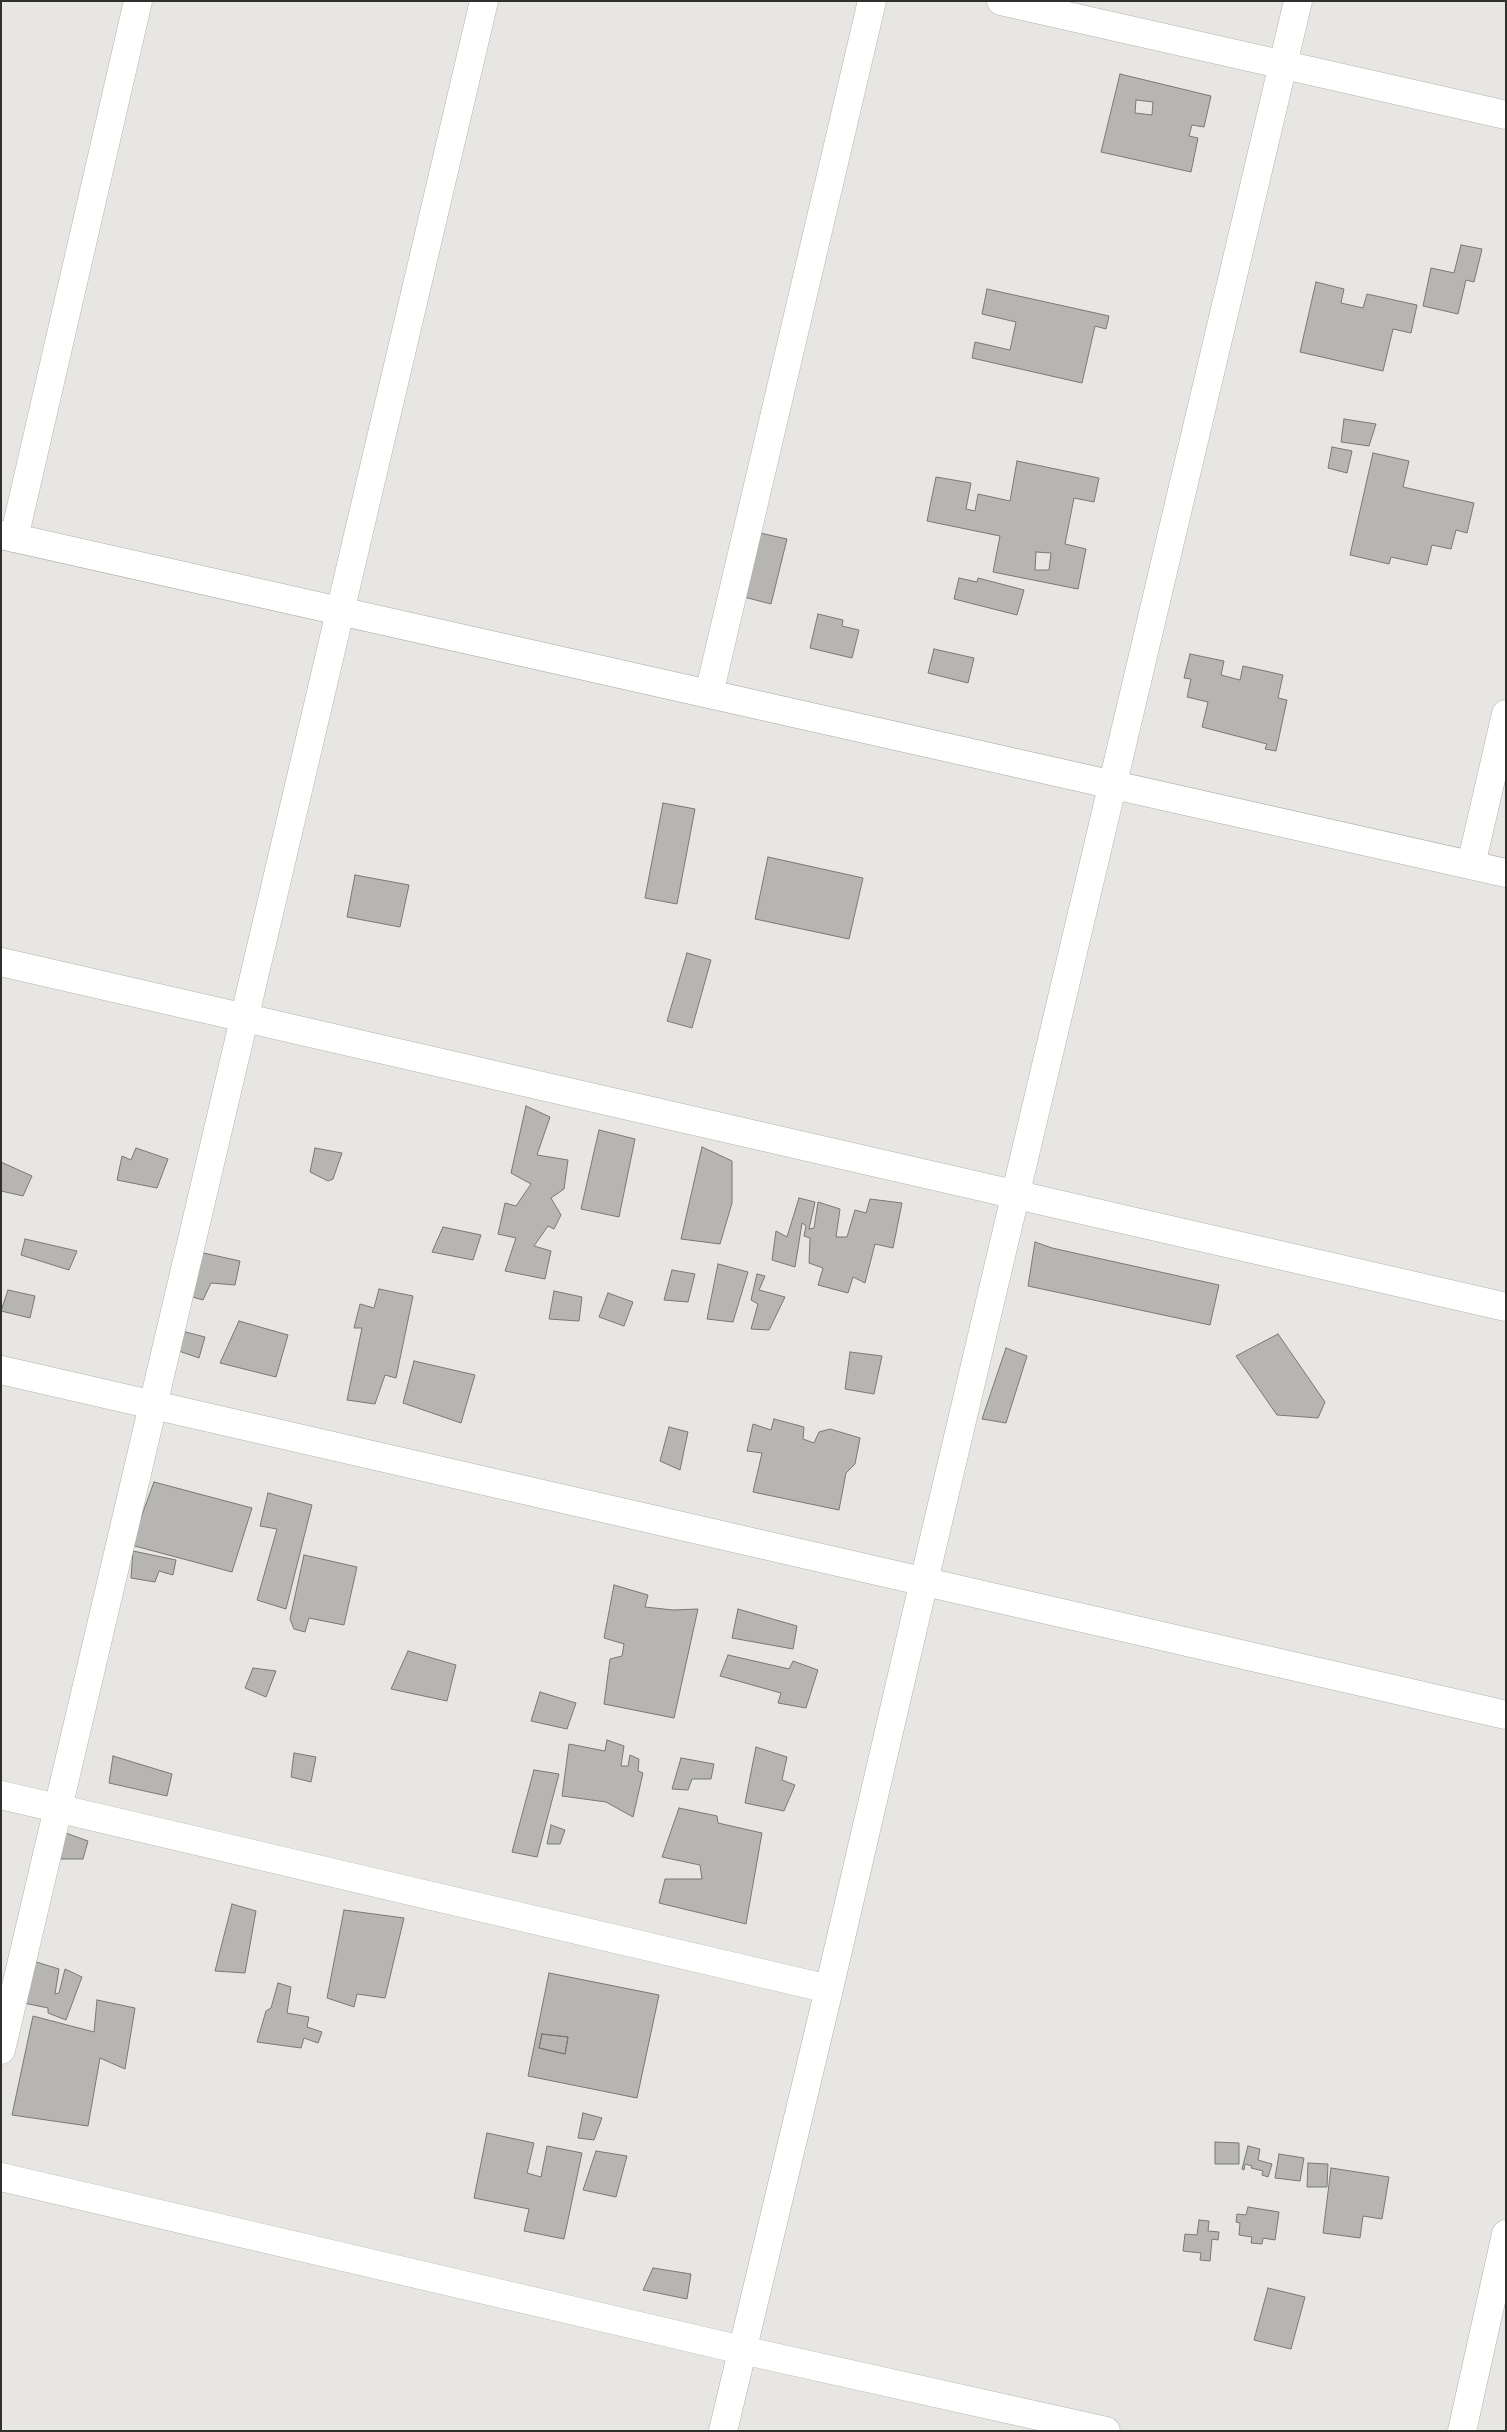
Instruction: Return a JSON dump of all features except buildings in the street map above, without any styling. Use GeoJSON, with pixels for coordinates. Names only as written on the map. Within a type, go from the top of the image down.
{"type":"FeatureCollection","features":[{"type":"Feature","properties":{"kind":"street"},"geometry":{"type":"LineString","coordinates":[[138,1],[8,537],[1506,873]]}},
{"type":"Feature","properties":{"kind":"street"},"geometry":{"type":"LineString","coordinates":[[1,2050],[60,1808],[153,1404],[484,1]]}},
{"type":"Feature","properties":{"kind":"street"},"geometry":{"type":"LineString","coordinates":[[709,694],[872,1]]}},
{"type":"Feature","properties":{"kind":"street"},"geometry":{"type":"LineString","coordinates":[[1001,1],[1506,115]]}},
{"type":"Feature","properties":{"kind":"street"},"geometry":{"type":"LineString","coordinates":[[723,2431],[1298,1]]}},
{"type":"Feature","properties":{"kind":"street"},"geometry":{"type":"LineString","coordinates":[[1471,865],[1506,714]]}},
{"type":"Feature","properties":{"kind":"street"},"geometry":{"type":"LineString","coordinates":[[1,962],[1506,1307]]}},
{"type":"Feature","properties":{"kind":"street"},"geometry":{"type":"LineString","coordinates":[[1,1370],[1506,1715]]}},
{"type":"Feature","properties":{"kind":"street"},"geometry":{"type":"LineString","coordinates":[[1,1794],[829,1989]]}},
{"type":"Feature","properties":{"kind":"street"},"geometry":{"type":"LineString","coordinates":[[1,2177],[742,2350],[1106,2431]]}},
{"type":"Feature","properties":{"kind":"street"},"geometry":{"type":"LineString","coordinates":[[1462,2431],[1506,2234]]}}]}
